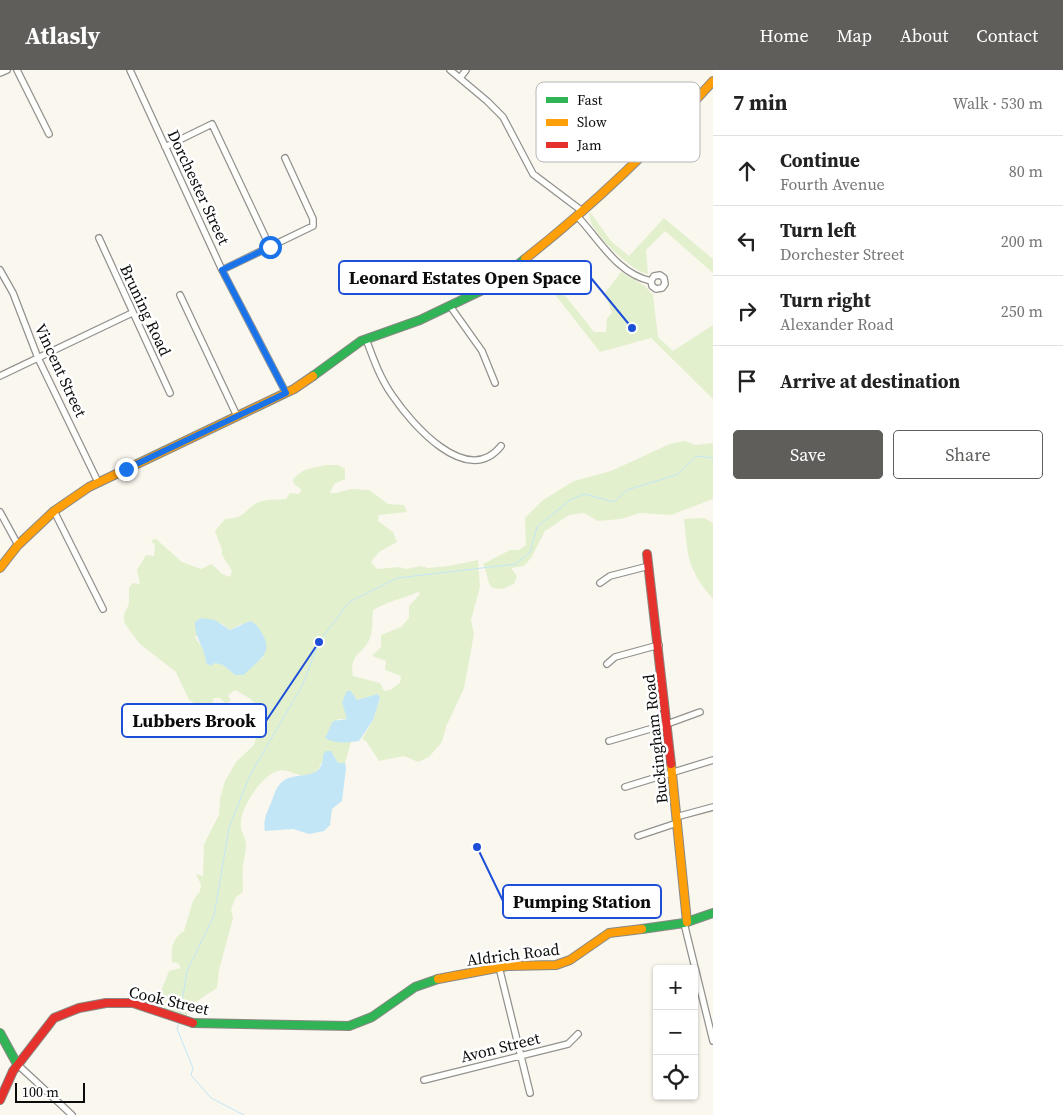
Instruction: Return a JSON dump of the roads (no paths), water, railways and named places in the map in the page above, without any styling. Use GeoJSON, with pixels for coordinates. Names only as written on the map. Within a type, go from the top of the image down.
{"type":"FeatureCollection","features":[{"type":"Feature","properties":{"kind":"street"},"geometry":{"type":"LineString","coordinates":[[0,73],[7,70]]}},
{"type":"Feature","properties":{"kind":"street"},"geometry":{"type":"LineString","coordinates":[[17,70],[49,134]]}},
{"type":"Feature","properties":{"kind":"street","name":"Dorchester Street"},"geometry":{"type":"LineString","coordinates":[[130,70],[222,270],[286,393]]}},
{"type":"Feature","properties":{"kind":"street"},"geometry":{"type":"LineString","coordinates":[[450,70],[503,117],[533,174],[579,213],[600,244],[626,269],[637,276],[651,280]]}},
{"type":"Feature","properties":{"kind":"street"},"geometry":{"type":"LineString","coordinates":[[460,78],[466,70]]}},
{"type":"Feature","properties":{"kind":"street"},"geometry":{"type":"LineString","coordinates":[[700,96],[713,81]]}},
{"type":"Feature","properties":{"kind":"street"},"geometry":{"type":"LineString","coordinates":[[165,147],[212,124],[270,247]]}},
{"type":"Feature","properties":{"kind":"street"},"geometry":{"type":"LineString","coordinates":[[222,270],[313,224],[285,158]]}},
{"type":"Feature","properties":{"kind":"street"},"geometry":{"type":"LineString","coordinates":[[0,568],[18,546],[54,511],[98,482],[300,386],[346,351],[366,339],[412,324],[502,278],[540,250],[633,162]]}},
{"type":"Feature","properties":{"kind":"street","name":"Bruning Road"},"geometry":{"type":"LineString","coordinates":[[99,238],[170,393]]}},
{"type":"Feature","properties":{"kind":"street","name":"Vincent Street"},"geometry":{"type":"LineString","coordinates":[[0,270],[13,293],[38,358],[98,482]]}},
{"type":"Feature","properties":{"kind":"street"},"geometry":{"type":"LineString","coordinates":[[180,295],[237,416]]}},
{"type":"Feature","properties":{"kind":"street"},"geometry":{"type":"LineString","coordinates":[[450,306],[482,351],[495,383]]}},
{"type":"Feature","properties":{"kind":"street"},"geometry":{"type":"LineString","coordinates":[[0,376],[132,313]]}},
{"type":"Feature","properties":{"kind":"street"},"geometry":{"type":"LineString","coordinates":[[366,339],[381,376],[391,394],[438,446],[448,453],[470,460],[489,457],[501,446]]}},
{"type":"Feature","properties":{"kind":"street"},"geometry":{"type":"LineString","coordinates":[[54,511],[103,609]]}},
{"type":"Feature","properties":{"kind":"street"},"geometry":{"type":"LineString","coordinates":[[0,512],[18,546]]}},
{"type":"Feature","properties":{"kind":"street","name":"Buckingham Road"},"geometry":{"type":"LineString","coordinates":[[647,554],[659,645],[686,923]]}},
{"type":"Feature","properties":{"kind":"street"},"geometry":{"type":"LineString","coordinates":[[600,582],[610,576],[649,566]]}},
{"type":"Feature","properties":{"kind":"street"},"geometry":{"type":"LineString","coordinates":[[607,664],[614,658],[659,645]]}},
{"type":"Feature","properties":{"kind":"street"},"geometry":{"type":"LineString","coordinates":[[610,741],[700,712]]}},
{"type":"Feature","properties":{"kind":"street"},"geometry":{"type":"LineString","coordinates":[[625,787],[713,760]]}},
{"type":"Feature","properties":{"kind":"street"},"geometry":{"type":"LineString","coordinates":[[638,836],[713,807]]}},
{"type":"Feature","properties":{"kind":"street","name":"Aldrich Road"},"geometry":{"type":"LineString","coordinates":[[349,1026],[372,1017],[423,983],[499,967],[556,965],[575,957],[599,937],[609,933],[686,923],[713,913]]}},
{"type":"Feature","properties":{"kind":"street"},"geometry":{"type":"LineString","coordinates":[[686,923],[713,1041]]}},
{"type":"Feature","properties":{"kind":"street"},"geometry":{"type":"LineString","coordinates":[[499,967],[530,1093]]}},
{"type":"Feature","properties":{"kind":"street","name":"Cook Street"},"geometry":{"type":"LineString","coordinates":[[0,1100],[18,1064],[57,1015],[79,1008],[106,1003],[140,1004],[179,1020],[197,1024],[349,1026]]}},
{"type":"Feature","properties":{"kind":"street"},"geometry":{"type":"LineString","coordinates":[[0,1033],[18,1064],[72,1115]]}},
{"type":"Feature","properties":{"kind":"street","name":"Avon Street"},"geometry":{"type":"LineString","coordinates":[[424,1080],[569,1044],[578,1034]]}},
{"type":"Feature","properties":{"kind":"water"},"geometry":{"type":"Polygon","coordinates":[[[201,618],[215,620],[230,630],[250,621],[252,622],[259,628],[266,642],[265,653],[244,675],[235,675],[223,665],[215,663],[211,666],[206,663],[195,629],[195,622],[201,618]]]}},
{"type":"Feature","properties":{"kind":"water"},"geometry":{"type":"Polygon","coordinates":[[[347,691],[351,691],[357,700],[378,694],[380,698],[373,720],[359,741],[346,743],[325,738],[333,721],[347,719],[342,702],[347,691]]]}},
{"type":"Feature","properties":{"kind":"water"},"geometry":{"type":"Polygon","coordinates":[[[326,751],[331,751],[338,763],[345,763],[346,768],[342,801],[332,809],[330,825],[324,831],[309,834],[293,829],[265,831],[266,815],[278,786],[289,778],[315,772],[319,769],[323,754],[326,751]]]}},
{"type":"Feature","properties":{"kind":"waterway"},"geometry":{"type":"LineString","coordinates":[[180,1015],[187,971],[214,916],[229,828],[249,777],[303,684],[319,642],[349,602],[397,578],[516,564],[530,552],[537,527],[570,500],[584,494],[614,502],[627,490],[676,475],[697,456],[713,458]]}},
{"type":"Feature","properties":{"kind":"waterway"},"geometry":{"type":"LineString","coordinates":[[179,1023],[177,1029],[193,1068],[191,1075],[211,1098],[244,1115]]}},
{"type":"Feature","properties":{"kind":"place","name":"Leonard Estates Open Space"},"geometry":{"type":"Point","coordinates":[632,328]}},
{"type":"Feature","properties":{"kind":"place","name":"Lubbers Brook"},"geometry":{"type":"Point","coordinates":[319,642]}},
{"type":"Feature","properties":{"kind":"place","name":"Pumping Station"},"geometry":{"type":"Point","coordinates":[477,847]}}]}
